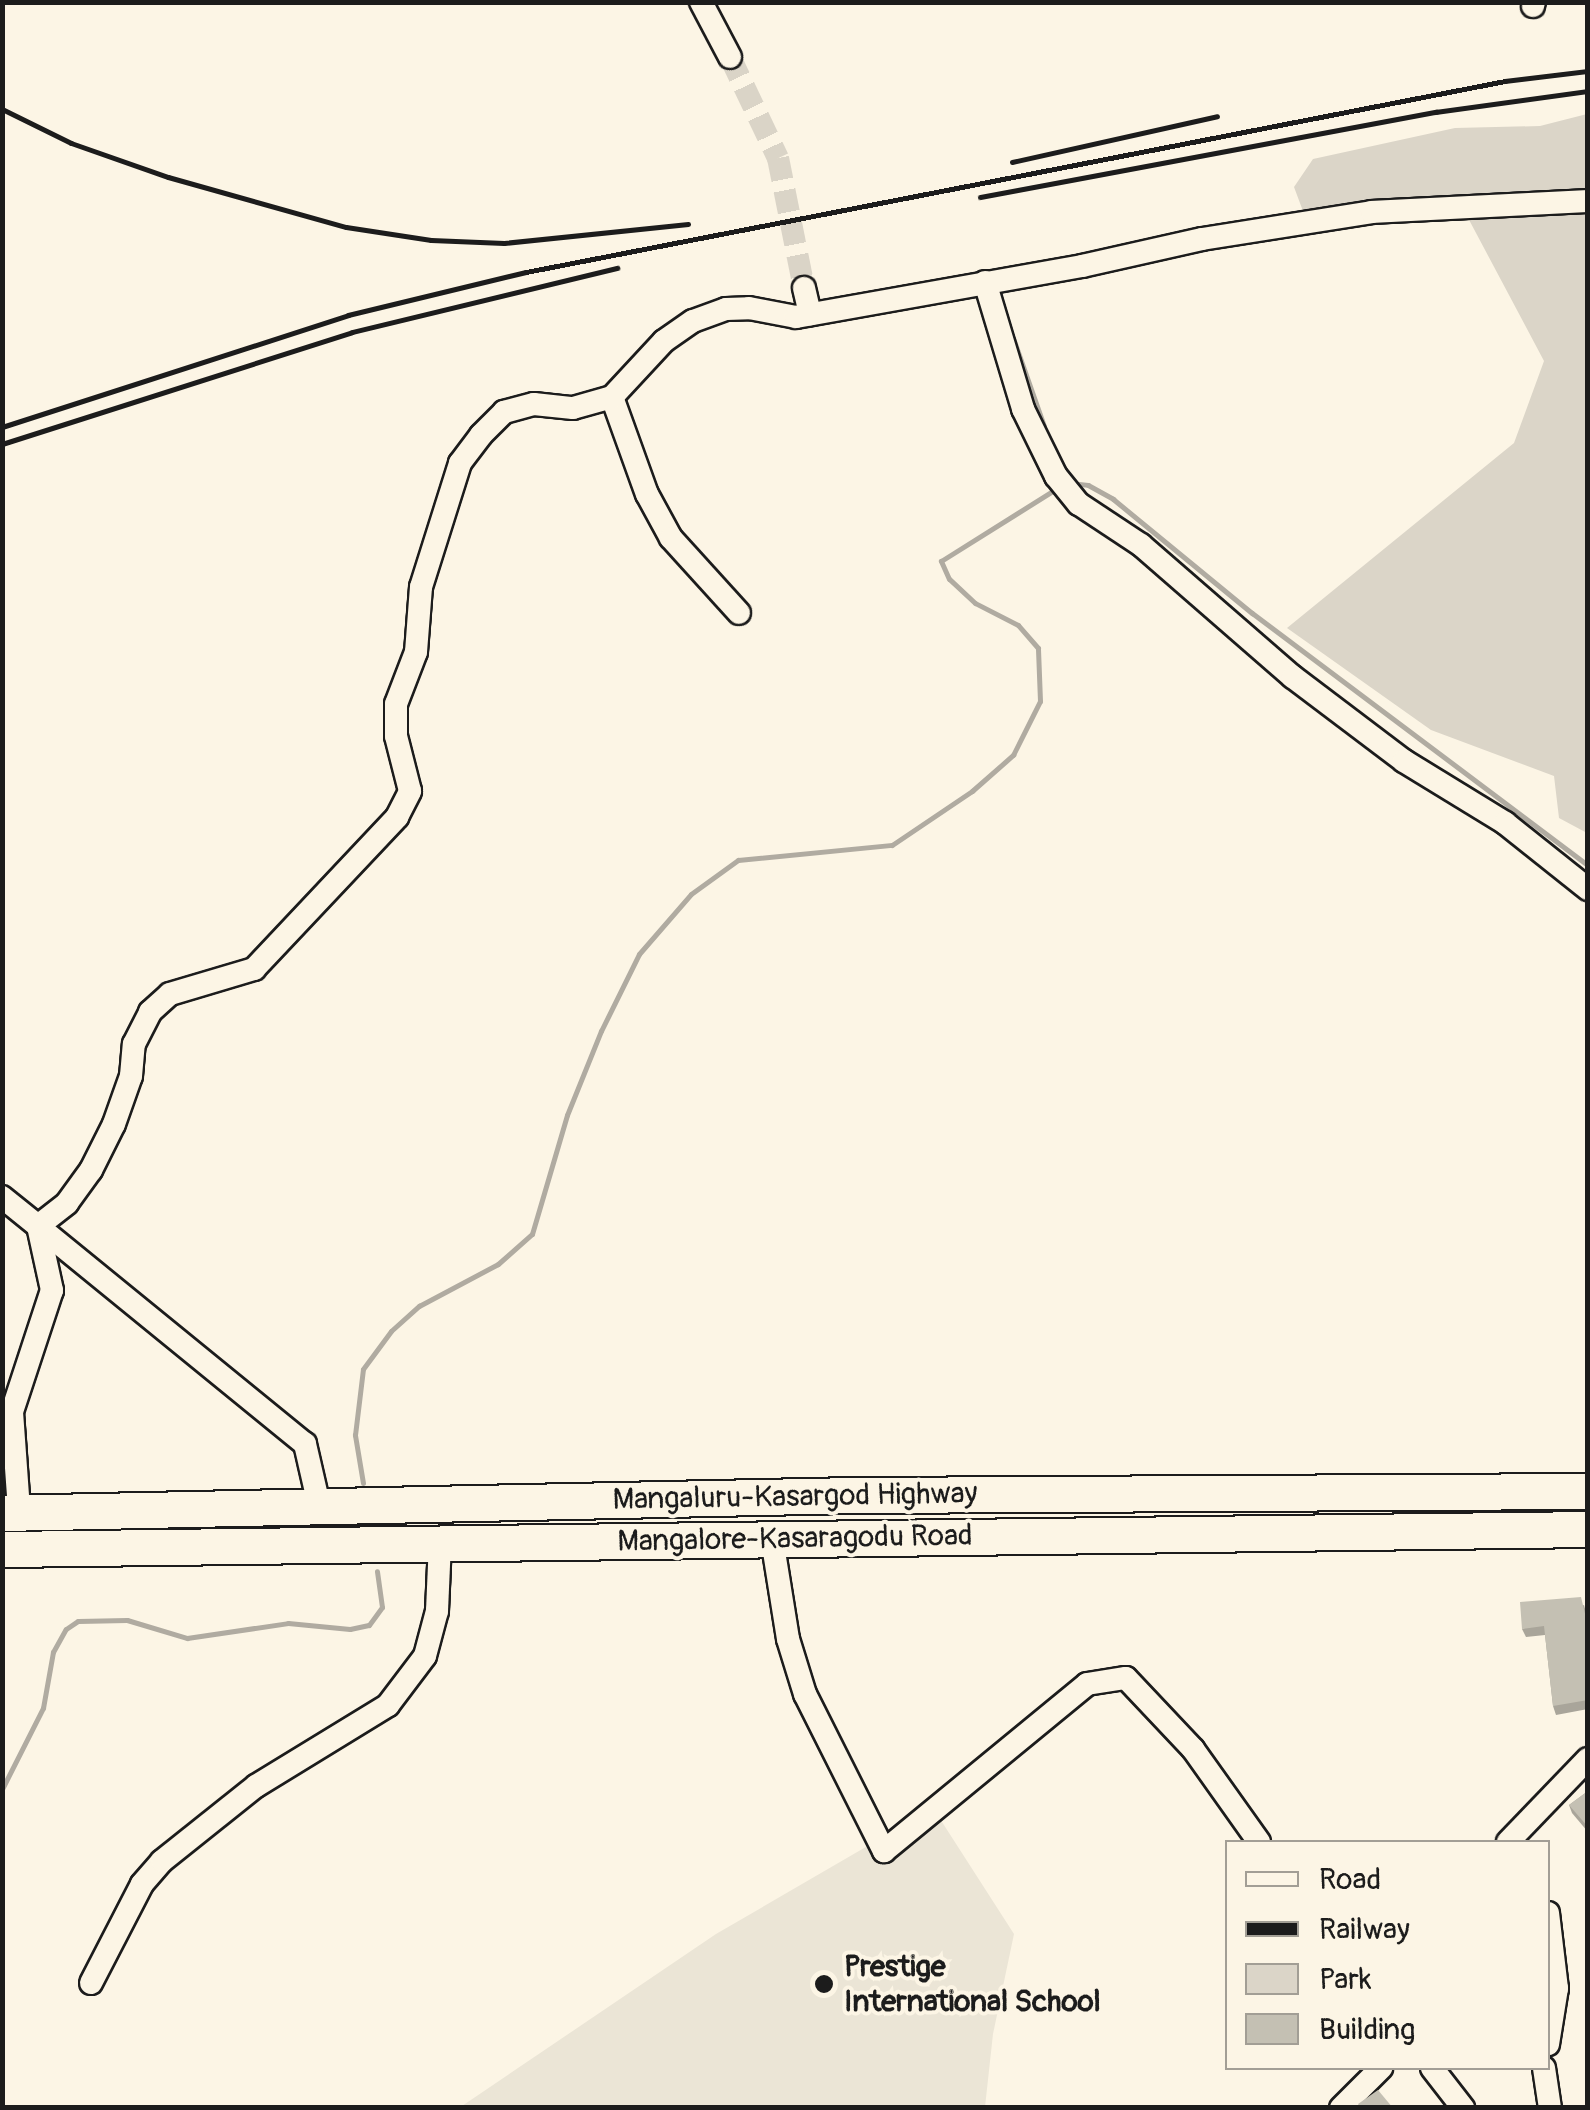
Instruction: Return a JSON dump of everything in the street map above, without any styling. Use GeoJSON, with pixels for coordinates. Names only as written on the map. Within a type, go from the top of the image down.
{"type":"FeatureCollection","features":[{"type":"Feature","properties":{"kind":"highway","name":"Mangaluru-Kasargod Highway"},"geometry":{"type":"LineString","coordinates":[[11,1512],[1585,1484]]}},
{"type":"Feature","properties":{"kind":"highway","name":"Mangalore-Kasaragodu Road"},"geometry":{"type":"LineString","coordinates":[[2,1549],[1587,1530]]}},
{"type":"Feature","properties":{"kind":"street"},"geometry":{"type":"LineString","coordinates":[[701,2],[730,57]]}},
{"type":"Feature","properties":{"kind":"street"},"geometry":{"type":"LineString","coordinates":[[38,1226],[67,1203],[91,1170],[114,1124],[130,1076],[134,1044],[150,1012],[170,994],[254,968],[396,816],[410,791],[396,736],[396,704],[416,652],[421,586],[460,462],[504,412],[534,404],[573,408],[612,398],[664,341],[693,322],[726,309],[749,308],[796,318],[1202,239],[1372,212],[1588,201]]}},
{"type":"Feature","properties":{"kind":"street"},"geometry":{"type":"LineString","coordinates":[[985,282],[1023,409],[1062,484],[1141,546],[1293,678],[1404,760],[1506,823],[1588,889]]}},
{"type":"Feature","properties":{"kind":"street"},"geometry":{"type":"LineString","coordinates":[[804,288],[810,314]]}},
{"type":"Feature","properties":{"kind":"street"},"geometry":{"type":"LineString","coordinates":[[612,398],[647,494],[671,538],[739,613]]}},
{"type":"Feature","properties":{"kind":"street"},"geometry":{"type":"LineString","coordinates":[[2,1197],[305,1444],[319,1505]]}},
{"type":"Feature","properties":{"kind":"street"},"geometry":{"type":"LineString","coordinates":[[11,1512],[12,1412],[52,1290],[38,1226]]}},
{"type":"Feature","properties":{"kind":"street"},"geometry":{"type":"LineString","coordinates":[[1585,1484],[1587,1530]]}},
{"type":"Feature","properties":{"kind":"street"},"geometry":{"type":"LineString","coordinates":[[772,1539],[788,1639],[805,1694],[884,1851],[1087,1684],[1126,1678],[1194,1748],[1258,1840]]}},
{"type":"Feature","properties":{"kind":"street"},"geometry":{"type":"LineString","coordinates":[[91,1983],[142,1884],[162,1861],[256,1786],[388,1705],[425,1656],[437,1611],[440,1543]]}},
{"type":"Feature","properties":{"kind":"street"},"geometry":{"type":"LineString","coordinates":[[1510,1840],[1588,1758]]}},
{"type":"Feature","properties":{"kind":"street"},"geometry":{"type":"LineString","coordinates":[[1550,1929],[1557,1988],[1550,2032]]}},
{"type":"Feature","properties":{"kind":"street"},"geometry":{"type":"LineString","coordinates":[[1340,2108],[1379,2070]]}},
{"type":"Feature","properties":{"kind":"street"},"geometry":{"type":"LineString","coordinates":[[1434,2070],[1463,2108]]}},
{"type":"Feature","properties":{"kind":"street"},"geometry":{"type":"LineString","coordinates":[[1544,2070],[1550,2108]]}},
{"type":"Feature","properties":{"kind":"shaded area","name":"Prestige International School"},"geometry":{"type":"Polygon","coordinates":[[[933,1808],[1014,1934],[993,2034],[985,2107],[459,2108],[716,1934],[933,1808]]]}},
{"type":"Feature","properties":{"kind":"green space"},"geometry":{"type":"Polygon","coordinates":[[[1587,114],[1587,833],[1559,818],[1554,776],[1431,730],[1287,628],[1514,443],[1544,361],[1467,216],[1310,230],[1294,187],[1313,159],[1455,128],[1540,126],[1587,114]]]}},
{"type":"Feature","properties":{"kind":"building"},"geometry":{"type":"Polygon","coordinates":[[[1581,1597],[1588,1626],[1588,1700],[1553,1706],[1544,1626],[1522,1629],[1520,1602],[1581,1597]]]}},
{"type":"Feature","properties":{"kind":"building"},"geometry":{"type":"Polygon","coordinates":[[[1588,1791],[1588,1827],[1569,1805],[1588,1791]]]}},
{"type":"Feature","properties":{"kind":"building"},"geometry":{"type":"Polygon","coordinates":[[[1378,2090],[1393,2108],[1360,2108],[1358,2104],[1378,2090]]]}},
{"type":"Feature","properties":{"kind":"waterway"},"geometry":{"type":"LineString","coordinates":[[1013,338],[1044,426]]}},
{"type":"Feature","properties":{"kind":"waterway"},"geometry":{"type":"LineString","coordinates":[[1070,483],[1088,485],[1113,499],[1252,613],[1588,865]]}},
{"type":"Feature","properties":{"kind":"waterway"},"geometry":{"type":"LineString","coordinates":[[363,1483],[355,1435],[363,1369],[391,1331],[419,1306],[498,1264],[532,1234],[567,1115],[601,1031],[639,954],[691,894],[738,860],[892,845],[972,791],[1013,755],[1040,701],[1038,648],[1018,625],[975,603],[949,579],[941,561],[1059,487]]}},
{"type":"Feature","properties":{"kind":"waterway"},"geometry":{"type":"LineString","coordinates":[[2,1789],[43,1708],[53,1652],[66,1629],[78,1621],[127,1620],[187,1638],[288,1623],[350,1629],[369,1625],[382,1607],[377,1571]]}},
{"type":"Feature","properties":{"kind":"tunnel"},"geometry":{"type":"LineString","coordinates":[[730,57],[778,158],[804,288]]}},
{"type":"Feature","properties":{"kind":"railway"},"geometry":{"type":"LineString","coordinates":[[2,427],[348,315],[526,272],[1505,81],[1588,71]]}},
{"type":"Feature","properties":{"kind":"railway"},"geometry":{"type":"LineString","coordinates":[[980,197],[1436,112],[1588,91]]}},
{"type":"Feature","properties":{"kind":"railway"},"geometry":{"type":"LineString","coordinates":[[2,109],[71,143],[168,177],[346,227],[431,240],[504,243],[688,224]]}},
{"type":"Feature","properties":{"kind":"railway"},"geometry":{"type":"LineString","coordinates":[[1012,162],[1217,116]]}},
{"type":"Feature","properties":{"kind":"railway"},"geometry":{"type":"LineString","coordinates":[[2,444],[352,332],[617,268]]}},
{"type":"Feature","properties":{"kind":"place","name":"Prestige International School"},"geometry":{"type":"Point","coordinates":[824,1984]}}]}
